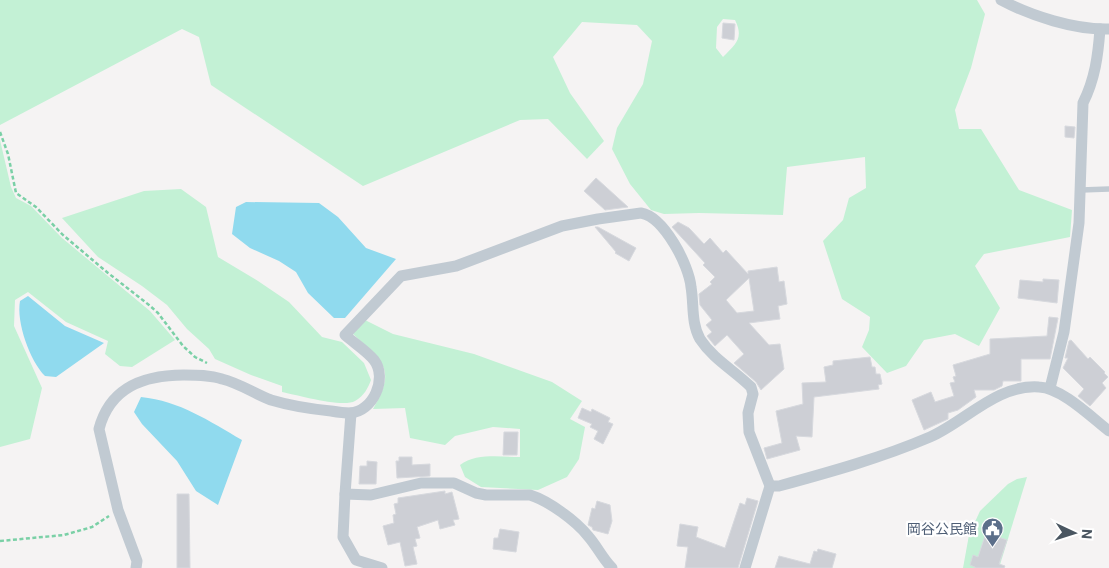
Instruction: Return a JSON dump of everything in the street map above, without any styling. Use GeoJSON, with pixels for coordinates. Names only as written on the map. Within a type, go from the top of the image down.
{"type":"FeatureCollection","features":[{"type":"Feature","properties":{"kind":"street"},"geometry":{"type":"LineString","coordinates":[[1002,0],[1031,13],[1064,23],[1104,29],[1090,89],[1083,103],[1079,223],[1064,332],[1050,388]]}},
{"type":"Feature","properties":{"kind":"street"},"geometry":{"type":"LineString","coordinates":[[136,568],[137,562],[118,510],[99,429],[101,420],[114,400],[126,388],[145,379],[159,376],[205,375],[224,379],[272,400],[303,408],[351,413],[360,410],[371,402],[377,390],[380,376],[375,361],[345,335],[401,276],[464,264],[562,226],[641,213],[648,214],[655,219],[669,236],[682,259],[691,286],[694,318],[700,339],[713,355],[751,387],[753,394],[748,413],[749,432],[770,486],[744,568]]}},
{"type":"Feature","properties":{"kind":"street"},"geometry":{"type":"LineString","coordinates":[[770,486],[778,486],[883,456],[940,432],[965,415],[998,397],[1029,387],[1050,388],[1109,431]]}},
{"type":"Feature","properties":{"kind":"street"},"geometry":{"type":"LineString","coordinates":[[351,413],[343,537],[356,560],[382,568]]}},
{"type":"Feature","properties":{"kind":"street"},"geometry":{"type":"LineString","coordinates":[[345,494],[371,495],[421,484],[454,483],[476,493],[486,495],[530,495],[568,517],[589,536],[605,562],[612,568]]}},
{"type":"Feature","properties":{"kind":"lane"},"geometry":{"type":"LineString","coordinates":[[1081,190],[1109,189]]}},
{"type":"Feature","properties":{"kind":"path"},"geometry":{"type":"LineString","coordinates":[[0,132],[8,154],[16,193],[36,207],[63,235],[108,273],[149,304],[183,346],[195,357],[209,364]]}},
{"type":"Feature","properties":{"kind":"path"},"geometry":{"type":"LineString","coordinates":[[0,541],[64,535],[92,527],[118,510]]}},
{"type":"Feature","properties":{"kind":"green space"},"geometry":{"type":"Polygon","coordinates":[[[0,0],[977,0],[985,14],[971,68],[955,110],[959,129],[981,129],[1019,190],[1072,210],[1070,237],[984,254],[975,266],[1000,308],[979,346],[955,334],[924,340],[906,366],[887,373],[862,347],[869,330],[870,317],[842,299],[823,241],[843,220],[849,198],[866,188],[865,157],[787,167],[783,215],[664,214],[651,210],[630,184],[612,149],[617,128],[643,84],[652,41],[637,25],[582,22],[553,57],[570,93],[604,141],[587,159],[548,119],[520,120],[363,186],[211,85],[199,37],[182,29],[0,125],[0,0]],[[723,19],[717,27],[716,48],[723,57],[732,48],[739,36],[735,20],[723,19]]]}},
{"type":"Feature","properties":{"kind":"green space"},"geometry":{"type":"Polygon","coordinates":[[[0,140],[11,187],[16,198],[31,206],[62,238],[150,311],[175,340],[132,367],[120,366],[105,354],[108,341],[66,322],[28,292],[15,300],[14,326],[42,388],[30,439],[0,447],[0,140]]]}},
{"type":"Feature","properties":{"kind":"green space"},"geometry":{"type":"Polygon","coordinates":[[[181,189],[206,207],[218,257],[289,302],[322,337],[342,342],[364,363],[371,380],[361,397],[349,403],[341,403],[282,392],[282,386],[215,359],[209,349],[187,329],[167,305],[98,257],[62,218],[144,191],[181,189]]]}},
{"type":"Feature","properties":{"kind":"green space"},"geometry":{"type":"Polygon","coordinates":[[[365,320],[393,334],[474,354],[552,382],[582,401],[570,419],[585,427],[579,459],[567,477],[538,490],[481,487],[465,477],[460,465],[466,461],[488,456],[520,457],[520,429],[493,427],[455,436],[445,445],[410,438],[405,408],[373,409],[384,384],[385,375],[379,359],[353,334],[365,320]]]}},
{"type":"Feature","properties":{"kind":"green space"},"geometry":{"type":"Polygon","coordinates":[[[1027,477],[999,568],[963,568],[969,535],[980,511],[1008,484],[1017,479],[1027,477]]]}},
{"type":"Feature","properties":{"kind":"water"},"geometry":{"type":"Polygon","coordinates":[[[246,202],[319,203],[338,217],[366,248],[396,259],[345,318],[334,318],[308,293],[296,272],[279,261],[250,248],[232,234],[236,207],[246,202]]]}},
{"type":"Feature","properties":{"kind":"water"},"geometry":{"type":"Polygon","coordinates":[[[28,296],[65,326],[104,343],[56,377],[45,376],[29,351],[22,330],[19,310],[20,301],[28,296]]]}},
{"type":"Feature","properties":{"kind":"water"},"geometry":{"type":"Polygon","coordinates":[[[141,397],[181,407],[242,440],[218,505],[196,491],[177,461],[142,424],[134,412],[141,397]]]}},
{"type":"Feature","properties":{"kind":"building"},"geometry":{"type":"Polygon","coordinates":[[[723,23],[735,24],[734,40],[722,38],[723,23]]]}},
{"type":"Feature","properties":{"kind":"building"},"geometry":{"type":"Polygon","coordinates":[[[1065,126],[1075,127],[1074,138],[1065,137],[1065,126]]]}},
{"type":"Feature","properties":{"kind":"building"},"geometry":{"type":"Polygon","coordinates":[[[596,178],[628,207],[605,210],[584,191],[596,178]]]}},
{"type":"Feature","properties":{"kind":"building"},"geometry":{"type":"Polygon","coordinates":[[[678,222],[689,228],[704,244],[710,238],[723,253],[726,250],[748,274],[748,271],[777,267],[779,282],[784,281],[787,304],[778,306],[780,319],[749,323],[769,345],[780,344],[784,369],[761,390],[756,382],[734,363],[744,354],[727,335],[715,346],[707,336],[712,332],[706,325],[712,320],[700,305],[699,294],[712,284],[710,282],[715,277],[703,265],[705,263],[672,227],[678,222]],[[749,278],[726,300],[737,313],[754,311],[749,278]]]}},
{"type":"Feature","properties":{"kind":"building"},"geometry":{"type":"Polygon","coordinates":[[[595,227],[636,248],[629,261],[615,253],[595,227]]]}},
{"type":"Feature","properties":{"kind":"building"},"geometry":{"type":"Polygon","coordinates":[[[1043,279],[1059,280],[1057,303],[1018,298],[1020,280],[1043,282],[1043,279]]]}},
{"type":"Feature","properties":{"kind":"building"},"geometry":{"type":"Polygon","coordinates":[[[1049,317],[1058,318],[1050,359],[1021,359],[1021,381],[1003,381],[1002,386],[994,390],[974,390],[976,397],[958,410],[948,413],[948,419],[924,430],[912,400],[931,392],[935,402],[954,396],[950,383],[955,382],[953,377],[956,376],[953,365],[990,354],[990,339],[1047,336],[1049,317]]]}},
{"type":"Feature","properties":{"kind":"building"},"geometry":{"type":"Polygon","coordinates":[[[1071,340],[1108,377],[1102,383],[1106,388],[1090,406],[1078,396],[1084,389],[1063,368],[1068,358],[1065,358],[1069,341],[1071,340]]]}},
{"type":"Feature","properties":{"kind":"building"},"geometry":{"type":"Polygon","coordinates":[[[870,357],[876,374],[880,374],[882,384],[878,385],[879,389],[814,397],[812,437],[796,436],[800,450],[767,459],[764,448],[782,443],[776,411],[803,404],[802,383],[826,382],[824,367],[833,365],[833,361],[870,357]]]}},
{"type":"Feature","properties":{"kind":"building"},"geometry":{"type":"Polygon","coordinates":[[[582,408],[591,412],[592,409],[610,418],[608,422],[613,424],[603,444],[594,439],[598,431],[590,427],[592,424],[578,418],[582,408]]]}},
{"type":"Feature","properties":{"kind":"building"},"geometry":{"type":"Polygon","coordinates":[[[504,432],[518,432],[517,455],[503,455],[504,432]]]}},
{"type":"Feature","properties":{"kind":"building"},"geometry":{"type":"Polygon","coordinates":[[[399,457],[412,457],[412,465],[430,464],[430,476],[397,478],[396,461],[399,461],[399,457]]]}},
{"type":"Feature","properties":{"kind":"building"},"geometry":{"type":"Polygon","coordinates":[[[367,461],[377,462],[376,484],[359,484],[360,466],[367,466],[367,461]]]}},
{"type":"Feature","properties":{"kind":"building"},"geometry":{"type":"Polygon","coordinates":[[[445,491],[445,494],[452,492],[459,519],[453,520],[455,525],[440,529],[438,520],[417,527],[420,538],[415,539],[417,546],[413,547],[417,564],[405,566],[400,542],[388,545],[383,526],[394,523],[393,515],[396,514],[394,504],[398,503],[398,498],[445,491]]]}},
{"type":"Feature","properties":{"kind":"building"},"geometry":{"type":"Polygon","coordinates":[[[177,494],[189,494],[190,568],[177,568],[177,494]]]}},
{"type":"Feature","properties":{"kind":"building"},"geometry":{"type":"Polygon","coordinates":[[[747,498],[758,501],[738,568],[685,568],[688,547],[677,546],[680,524],[698,527],[696,537],[725,548],[740,503],[745,505],[747,498]]]}},
{"type":"Feature","properties":{"kind":"building"},"geometry":{"type":"Polygon","coordinates":[[[597,501],[610,505],[612,521],[608,534],[593,530],[588,525],[592,508],[595,509],[597,501]]]}},
{"type":"Feature","properties":{"kind":"building"},"geometry":{"type":"Polygon","coordinates":[[[500,529],[519,532],[516,552],[493,549],[494,538],[498,538],[500,529]]]}},
{"type":"Feature","properties":{"kind":"building","name":"岡谷公民館"},"geometry":{"type":"Polygon","coordinates":[[[986,533],[1007,540],[999,564],[1005,566],[1004,568],[975,568],[970,565],[973,555],[978,557],[986,533]]]}},
{"type":"Feature","properties":{"kind":"building"},"geometry":{"type":"Polygon","coordinates":[[[818,549],[836,554],[832,568],[775,568],[779,556],[810,564],[814,551],[817,552],[818,549]]]}},
{"type":"Feature","properties":{"kind":"place","name":"岡谷公民館"},"geometry":{"type":"Point","coordinates":[993,548]}}]}
